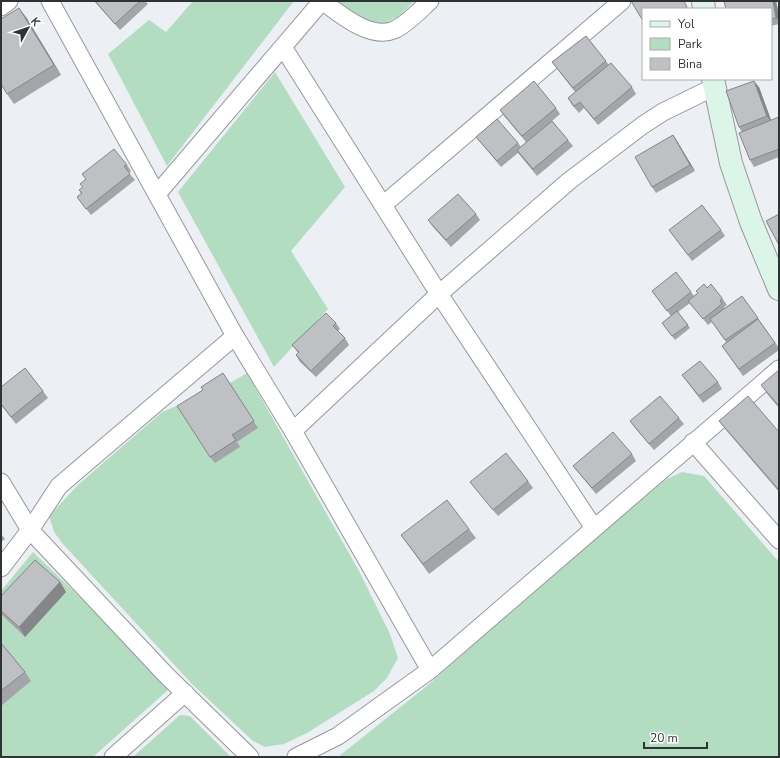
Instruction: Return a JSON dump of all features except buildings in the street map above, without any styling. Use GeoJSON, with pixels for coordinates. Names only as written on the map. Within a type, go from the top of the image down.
{"type":"FeatureCollection","features":[{"type":"Feature","properties":{"kind":"street"},"geometry":{"type":"LineString","coordinates":[[1,7],[10,1]]}},
{"type":"Feature","properties":{"kind":"street"},"geometry":{"type":"LineString","coordinates":[[50,1],[158,194],[235,336],[293,431],[430,670]]}},
{"type":"Feature","properties":{"kind":"street"},"geometry":{"type":"LineString","coordinates":[[158,194],[322,1],[361,26],[380,32],[395,30],[430,1]]}},
{"type":"Feature","properties":{"kind":"street"},"geometry":{"type":"LineString","coordinates":[[383,205],[622,1]]}},
{"type":"Feature","properties":{"kind":"street"},"geometry":{"type":"LineString","coordinates":[[284,47],[439,294],[594,528]]}},
{"type":"Feature","properties":{"kind":"street"},"geometry":{"type":"LineString","coordinates":[[293,431],[439,294],[569,181],[624,139],[663,112],[714,83],[731,163],[751,222],[779,289]]}},
{"type":"Feature","properties":{"kind":"street"},"geometry":{"type":"LineString","coordinates":[[1,568],[30,530],[58,486],[235,336]]}},
{"type":"Feature","properties":{"kind":"street"},"geometry":{"type":"LineString","coordinates":[[296,757],[338,736],[430,670],[779,369]]}},
{"type":"Feature","properties":{"kind":"street"},"geometry":{"type":"LineString","coordinates":[[693,442],[779,540]]}},
{"type":"Feature","properties":{"kind":"street"},"geometry":{"type":"LineString","coordinates":[[1,482],[30,530],[185,693],[250,757]]}},
{"type":"Feature","properties":{"kind":"street"},"geometry":{"type":"LineString","coordinates":[[113,757],[185,693]]}},
{"type":"Feature","properties":{"kind":"green space"},"geometry":{"type":"Polygon","coordinates":[[[193,1],[294,1],[167,166],[108,54],[149,20],[166,32],[193,1]]]}},
{"type":"Feature","properties":{"kind":"green space"},"geometry":{"type":"Polygon","coordinates":[[[340,1],[414,1],[398,16],[387,22],[377,23],[352,16],[344,10],[340,1]]]}},
{"type":"Feature","properties":{"kind":"green space"},"geometry":{"type":"Polygon","coordinates":[[[275,72],[345,187],[291,251],[328,309],[274,367],[178,192],[275,72]]]}},
{"type":"Feature","properties":{"kind":"green space"},"geometry":{"type":"Polygon","coordinates":[[[247,373],[359,571],[390,634],[398,658],[387,678],[374,691],[307,733],[284,744],[265,747],[253,741],[192,684],[62,543],[54,532],[49,516],[79,484],[162,412],[230,383],[247,373]]]}},
{"type":"Feature","properties":{"kind":"green space"},"geometry":{"type":"Polygon","coordinates":[[[682,472],[704,476],[779,562],[779,757],[338,757],[428,685],[551,576],[665,480],[682,472]]]}},
{"type":"Feature","properties":{"kind":"green space"},"geometry":{"type":"Polygon","coordinates":[[[33,552],[83,600],[168,690],[93,757],[1,757],[1,591],[33,552]]]}},
{"type":"Feature","properties":{"kind":"green space"},"geometry":{"type":"Polygon","coordinates":[[[180,715],[190,716],[231,757],[133,757],[180,715]]]}}]}
